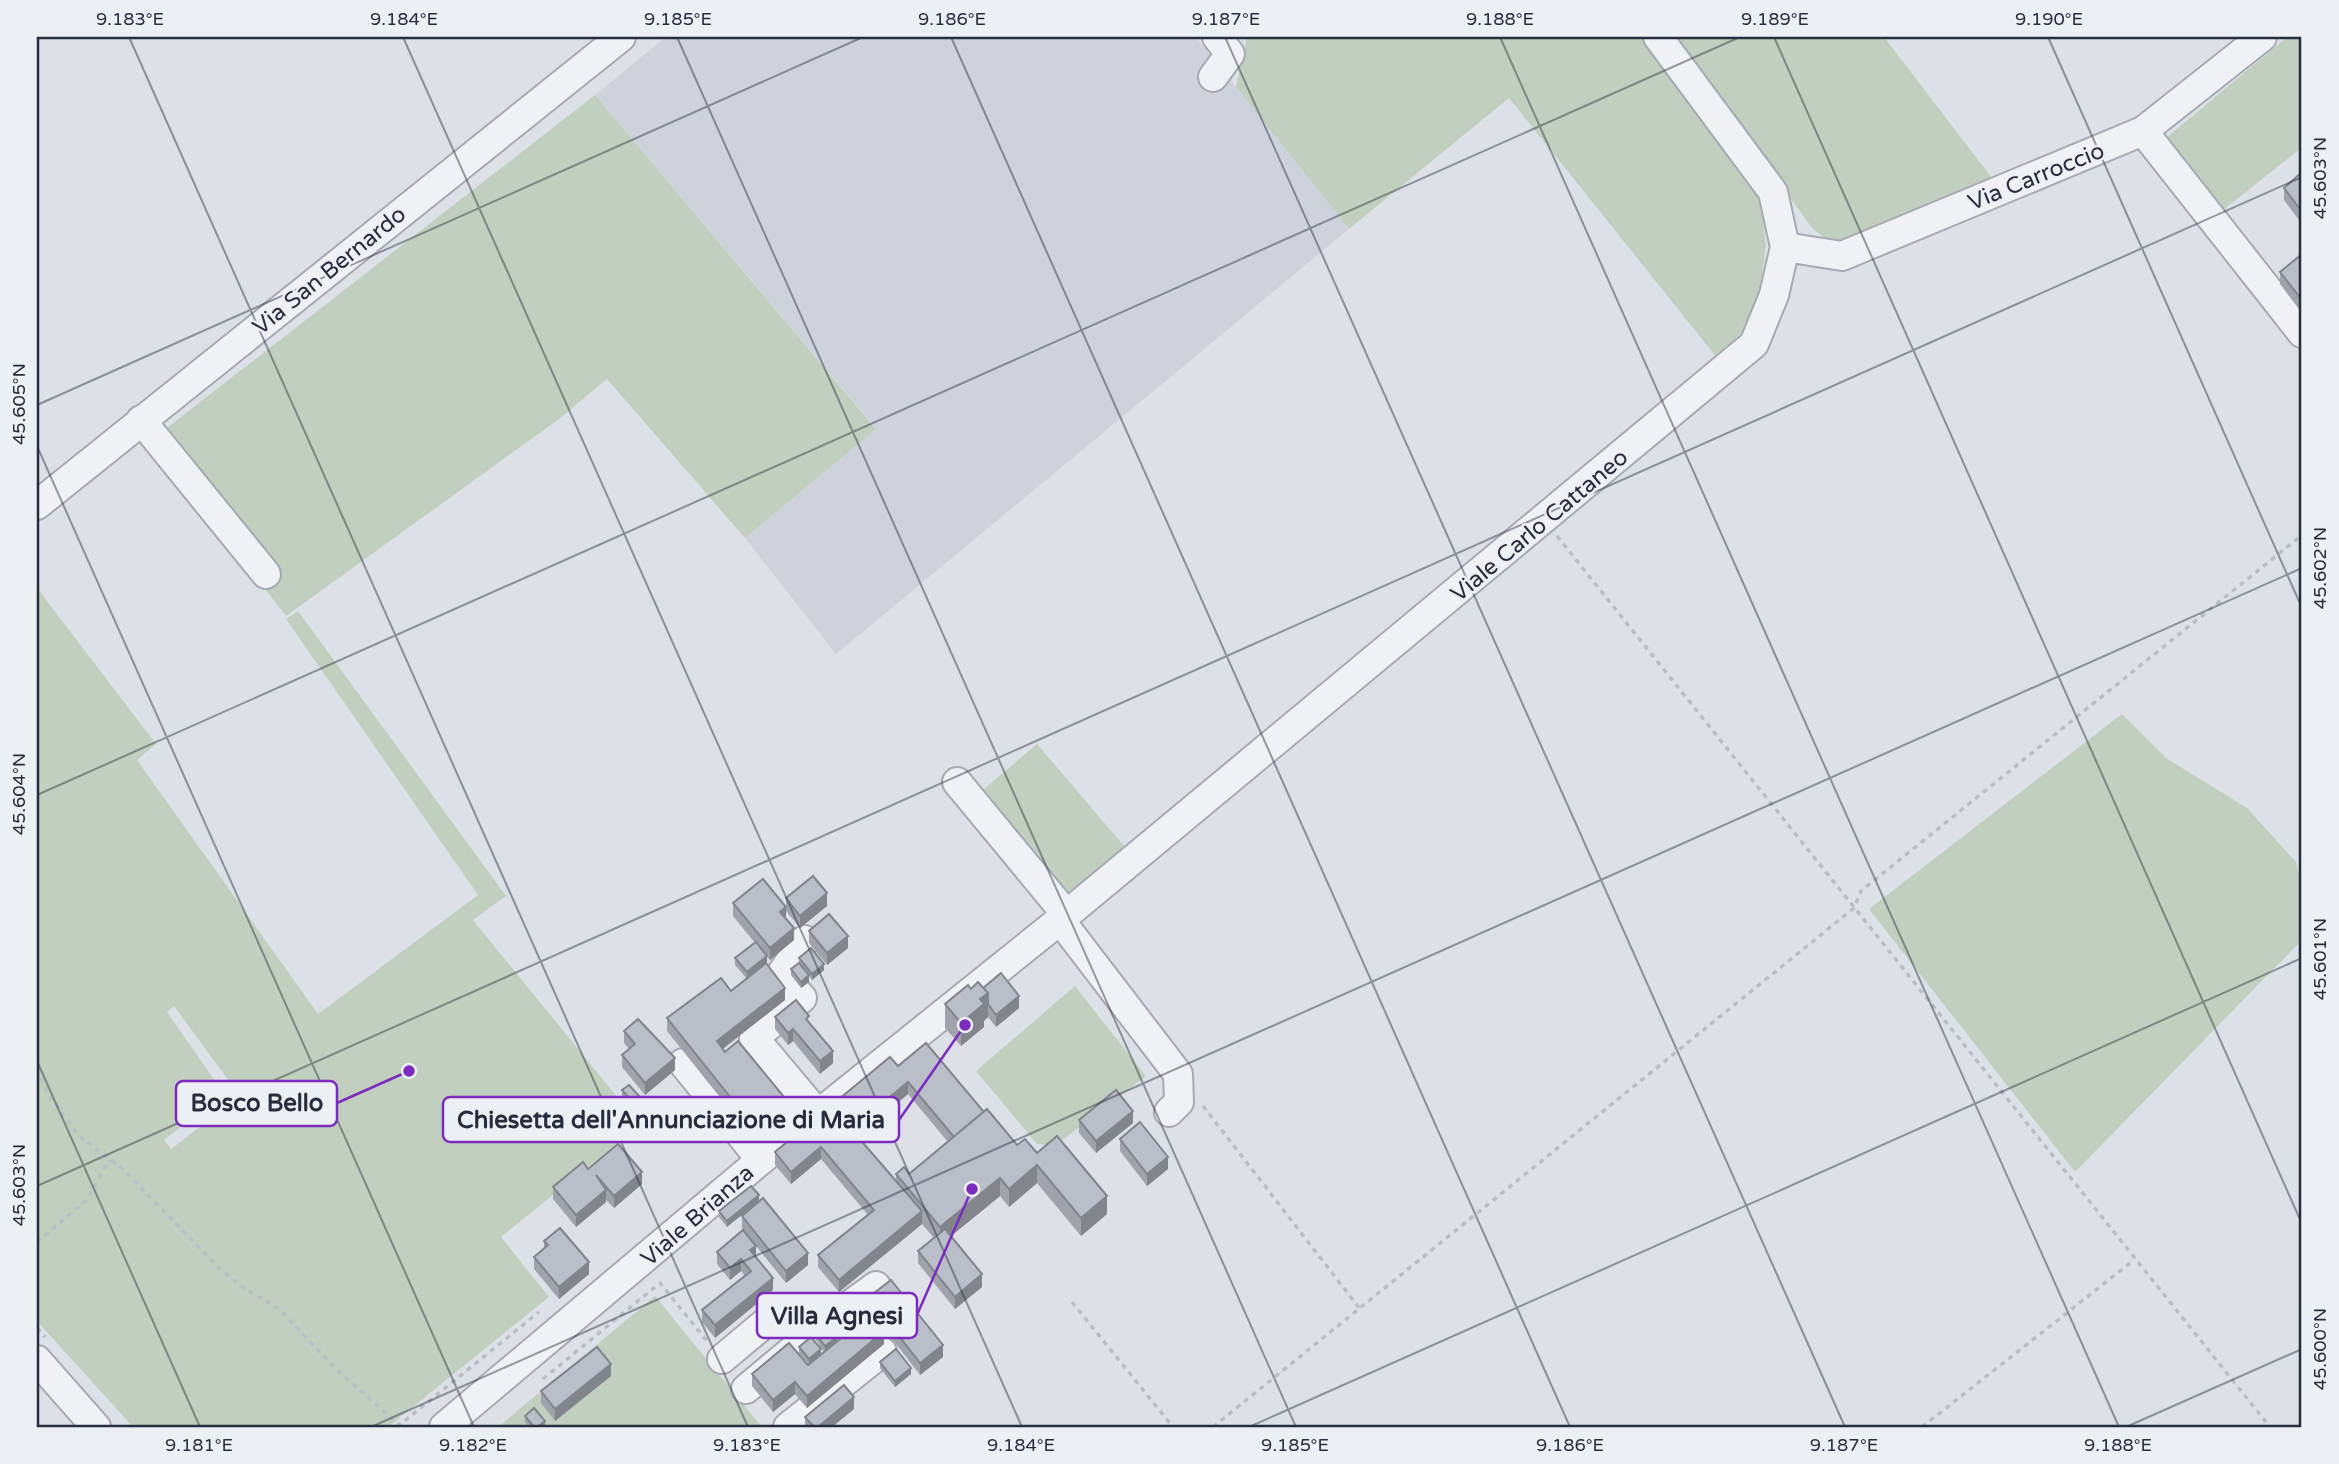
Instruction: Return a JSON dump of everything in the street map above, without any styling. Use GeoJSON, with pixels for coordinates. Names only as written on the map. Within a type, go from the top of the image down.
{"type":"FeatureCollection","features":[{"type":"Feature","properties":{"kind":"street","name":"Via San Bernardo"},"geometry":{"type":"LineString","coordinates":[[37,505],[621,37]]}},
{"type":"Feature","properties":{"kind":"street"},"geometry":{"type":"LineString","coordinates":[[1213,77],[1230,54],[1217,37]]}},
{"type":"Feature","properties":{"kind":"street","name":"Viale Carlo Cattaneo"},"geometry":{"type":"LineString","coordinates":[[1059,920],[1544,521],[1754,344],[1774,295],[1785,247],[1773,192],[1658,37]]}},
{"type":"Feature","properties":{"kind":"street","name":"Via Carroccio"},"geometry":{"type":"LineString","coordinates":[[1785,247],[1842,256],[2143,131],[2262,37]]}},
{"type":"Feature","properties":{"kind":"street"},"geometry":{"type":"LineString","coordinates":[[2143,131],[2302,333]]}},
{"type":"Feature","properties":{"kind":"street"},"geometry":{"type":"LineString","coordinates":[[141,420],[266,575]]}},
{"type":"Feature","properties":{"kind":"street"},"geometry":{"type":"LineString","coordinates":[[957,782],[1178,1074],[1179,1102],[1170,1112]]}},
{"type":"Feature","properties":{"kind":"street","name":"Viale Brianza"},"geometry":{"type":"LineString","coordinates":[[444,1427],[817,1113],[1059,920]]}},
{"type":"Feature","properties":{"kind":"street"},"geometry":{"type":"LineString","coordinates":[[805,940],[781,974],[802,998],[754,1038],[817,1113]]}},
{"type":"Feature","properties":{"kind":"street"},"geometry":{"type":"LineString","coordinates":[[683,1063],[761,1160]]}},
{"type":"Feature","properties":{"kind":"street"},"geometry":{"type":"LineString","coordinates":[[746,1389],[825,1323],[876,1286]]}},
{"type":"Feature","properties":{"kind":"street"},"geometry":{"type":"LineString","coordinates":[[722,1359],[777,1313]]}},
{"type":"Feature","properties":{"kind":"street"},"geometry":{"type":"LineString","coordinates":[[788,1427],[882,1352]]}},
{"type":"Feature","properties":{"kind":"street"},"geometry":{"type":"LineString","coordinates":[[37,1360],[96,1427]]}},
{"type":"Feature","properties":{"kind":"path"},"geometry":{"type":"LineString","coordinates":[[1544,521],[2133,1260],[2270,1427]]}},
{"type":"Feature","properties":{"kind":"path"},"geometry":{"type":"LineString","coordinates":[[1213,1427],[1854,908],[1861,891],[2302,535]]}},
{"type":"Feature","properties":{"kind":"path"},"geometry":{"type":"LineString","coordinates":[[37,1069],[48,1094],[79,1136],[124,1170],[202,1253],[246,1289],[278,1308],[339,1372],[398,1426],[433,1398]]}},
{"type":"Feature","properties":{"kind":"path"},"geometry":{"type":"LineString","coordinates":[[1203,1106],[1360,1309]]}},
{"type":"Feature","properties":{"kind":"path"},"geometry":{"type":"LineString","coordinates":[[37,1242],[87,1200],[109,1160]]}},
{"type":"Feature","properties":{"kind":"path"},"geometry":{"type":"LineString","coordinates":[[1922,1427],[2133,1260]]}},
{"type":"Feature","properties":{"kind":"path"},"geometry":{"type":"LineString","coordinates":[[542,1379],[660,1283]]}},
{"type":"Feature","properties":{"kind":"path"},"geometry":{"type":"LineString","coordinates":[[1072,1302],[1174,1427]]}},
{"type":"Feature","properties":{"kind":"shaded area"},"geometry":{"type":"Polygon","coordinates":[[[666,37],[1196,37],[1349,229],[836,654],[745,538],[876,428],[595,95],[666,37]]]}},
{"type":"Feature","properties":{"kind":"green space"},"geometry":{"type":"Polygon","coordinates":[[[1247,37],[1644,37],[1760,197],[1766,246],[1760,293],[1742,332],[1717,358],[1509,98],[1349,229],[1236,87],[1247,37]]]}},
{"type":"Feature","properties":{"kind":"green space"},"geometry":{"type":"Polygon","coordinates":[[[1674,37],[1884,37],[1992,178],[1840,242],[1827,240],[1812,228],[1674,37]]]}},
{"type":"Feature","properties":{"kind":"green space"},"geometry":{"type":"Polygon","coordinates":[[[2287,37],[2302,37],[2302,151],[2300,149],[2222,211],[2165,139],[2287,37]]]}},
{"type":"Feature","properties":{"kind":"green space"},"geometry":{"type":"Polygon","coordinates":[[[595,95],[876,429],[745,538],[607,379],[559,419],[286,616],[150,441],[595,95]]]}},
{"type":"Feature","properties":{"kind":"green space"},"geometry":{"type":"Polygon","coordinates":[[[37,588],[156,744],[137,760],[318,1014],[478,895],[286,619],[298,611],[506,896],[473,920],[640,1125],[501,1237],[549,1297],[388,1427],[133,1427],[37,1321],[37,588]],[[174,1006],[167,1012],[224,1094],[164,1140],[171,1149],[240,1096],[174,1006]]]}},
{"type":"Feature","properties":{"kind":"green space"},"geometry":{"type":"Polygon","coordinates":[[[2122,714],[2166,758],[2247,808],[2296,862],[2302,888],[2302,940],[2075,1172],[1869,909],[2122,714]]]}},
{"type":"Feature","properties":{"kind":"green space"},"geometry":{"type":"Polygon","coordinates":[[[1037,744],[1125,847],[1063,897],[977,795],[1037,744]]]}},
{"type":"Feature","properties":{"kind":"green space"},"geometry":{"type":"Polygon","coordinates":[[[1075,986],[1146,1076],[1056,1145],[1037,1144],[976,1071],[1075,986]]]}},
{"type":"Feature","properties":{"kind":"green space"},"geometry":{"type":"Polygon","coordinates":[[[655,1296],[762,1427],[498,1427],[655,1296]]]}},
{"type":"Feature","properties":{"kind":"building"},"geometry":{"type":"Polygon","coordinates":[[[2302,172],[2302,212],[2284,188],[2302,172]]]}},
{"type":"Feature","properties":{"kind":"building"},"geometry":{"type":"Polygon","coordinates":[[[2302,254],[2302,300],[2280,272],[2302,254]]]}},
{"type":"Feature","properties":{"kind":"building"},"geometry":{"type":"Polygon","coordinates":[[[813,876],[827,893],[800,916],[786,898],[813,876]]]}},
{"type":"Feature","properties":{"kind":"building"},"geometry":{"type":"Polygon","coordinates":[[[763,879],[786,907],[780,912],[794,928],[770,948],[733,903],[763,879]]]}},
{"type":"Feature","properties":{"kind":"building"},"geometry":{"type":"Polygon","coordinates":[[[829,914],[848,936],[827,953],[809,931],[829,914]]]}},
{"type":"Feature","properties":{"kind":"building"},"geometry":{"type":"Polygon","coordinates":[[[756,942],[767,956],[747,972],[735,958],[756,942]]]}},
{"type":"Feature","properties":{"kind":"building"},"geometry":{"type":"Polygon","coordinates":[[[811,948],[824,964],[812,974],[799,958],[811,948]]]}},
{"type":"Feature","properties":{"kind":"building"},"geometry":{"type":"Polygon","coordinates":[[[766,963],[785,988],[717,1041],[725,1052],[738,1041],[784,1097],[751,1123],[667,1018],[721,978],[731,991],[766,963]]]}},
{"type":"Feature","properties":{"kind":"building"},"geometry":{"type":"Polygon","coordinates":[[[799,963],[809,975],[801,982],[791,969],[799,963]]]}},
{"type":"Feature","properties":{"kind":"building"},"geometry":{"type":"Polygon","coordinates":[[[1001,973],[1019,996],[996,1015],[988,1004],[988,993],[983,988],[1001,973]]]}},
{"type":"Feature","properties":{"kind":"building"},"geometry":{"type":"Polygon","coordinates":[[[978,982],[988,993],[980,999],[984,1004],[961,1023],[945,1004],[968,985],[971,989],[978,982]]]}},
{"type":"Feature","properties":{"kind":"building"},"geometry":{"type":"Polygon","coordinates":[[[796,1000],[809,1016],[806,1019],[833,1051],[820,1061],[793,1029],[788,1033],[775,1017],[796,1000]]]}},
{"type":"Feature","properties":{"kind":"building"},"geometry":{"type":"Polygon","coordinates":[[[638,1019],[675,1058],[645,1083],[622,1055],[635,1044],[624,1031],[638,1019]]]}},
{"type":"Feature","properties":{"kind":"building"},"geometry":{"type":"Polygon","coordinates":[[[926,1043],[984,1112],[954,1137],[908,1082],[851,1129],[922,1211],[839,1280],[818,1255],[874,1210],[821,1147],[791,1172],[775,1152],[890,1057],[898,1066],[926,1043]]]}},
{"type":"Feature","properties":{"kind":"building"},"geometry":{"type":"Polygon","coordinates":[[[629,1085],[649,1107],[642,1113],[622,1090],[629,1085]]]}},
{"type":"Feature","properties":{"kind":"building"},"geometry":{"type":"Polygon","coordinates":[[[1116,1090],[1133,1111],[1096,1141],[1079,1120],[1116,1090]]]}},
{"type":"Feature","properties":{"kind":"building"},"geometry":{"type":"Polygon","coordinates":[[[987,1109],[1017,1145],[1025,1139],[1037,1153],[1057,1136],[1107,1196],[1081,1218],[1037,1165],[1009,1189],[1000,1178],[940,1227],[896,1174],[904,1167],[909,1174],[987,1109]]]}},
{"type":"Feature","properties":{"kind":"building"},"geometry":{"type":"Polygon","coordinates":[[[1140,1122],[1168,1157],[1147,1174],[1120,1139],[1140,1122]]]}},
{"type":"Feature","properties":{"kind":"building"},"geometry":{"type":"Polygon","coordinates":[[[618,1144],[642,1172],[614,1196],[596,1175],[606,1190],[576,1215],[553,1187],[583,1162],[588,1169],[618,1144]]]}},
{"type":"Feature","properties":{"kind":"building"},"geometry":{"type":"Polygon","coordinates":[[[751,1186],[759,1195],[727,1221],[719,1211],[751,1186]]]}},
{"type":"Feature","properties":{"kind":"building"},"geometry":{"type":"Polygon","coordinates":[[[763,1198],[808,1253],[786,1271],[742,1216],[763,1198]]]}},
{"type":"Feature","properties":{"kind":"building"},"geometry":{"type":"Polygon","coordinates":[[[560,1228],[589,1262],[559,1287],[534,1257],[548,1245],[544,1241],[560,1228]]]}},
{"type":"Feature","properties":{"kind":"building"},"geometry":{"type":"Polygon","coordinates":[[[945,1229],[982,1274],[955,1297],[918,1251],[945,1229]]]}},
{"type":"Feature","properties":{"kind":"building"},"geometry":{"type":"Polygon","coordinates":[[[743,1230],[756,1246],[750,1250],[773,1278],[715,1325],[702,1310],[751,1271],[741,1259],[730,1268],[717,1252],[743,1230]]]}},
{"type":"Feature","properties":{"kind":"building"},"geometry":{"type":"Polygon","coordinates":[[[891,1280],[943,1345],[920,1363],[869,1297],[891,1280]]]}},
{"type":"Feature","properties":{"kind":"building"},"geometry":{"type":"Polygon","coordinates":[[[861,1303],[884,1331],[807,1396],[795,1382],[773,1400],[752,1374],[789,1343],[808,1365],[856,1326],[847,1315],[861,1303]]]}},
{"type":"Feature","properties":{"kind":"building"},"geometry":{"type":"Polygon","coordinates":[[[828,1325],[837,1337],[825,1346],[816,1334],[828,1325]]]}},
{"type":"Feature","properties":{"kind":"building"},"geometry":{"type":"Polygon","coordinates":[[[811,1337],[821,1349],[809,1359],[799,1347],[811,1337]]]}},
{"type":"Feature","properties":{"kind":"building"},"geometry":{"type":"Polygon","coordinates":[[[597,1347],[611,1364],[555,1409],[541,1391],[597,1347]]]}},
{"type":"Feature","properties":{"kind":"building"},"geometry":{"type":"Polygon","coordinates":[[[896,1349],[911,1368],[895,1381],[880,1362],[896,1349]]]}},
{"type":"Feature","properties":{"kind":"building"},"geometry":{"type":"Polygon","coordinates":[[[844,1385],[854,1397],[818,1427],[814,1427],[805,1417],[844,1385]]]}},
{"type":"Feature","properties":{"kind":"building"},"geometry":{"type":"Polygon","coordinates":[[[534,1408],[545,1421],[537,1427],[525,1416],[534,1408]]]}},
{"type":"Feature","properties":{"kind":"place","name":"Chiesetta dell'Annunciazione di Maria"},"geometry":{"type":"Point","coordinates":[965,1025]}},
{"type":"Feature","properties":{"kind":"place","name":"Bosco Bello"},"geometry":{"type":"Point","coordinates":[409,1071]}},
{"type":"Feature","properties":{"kind":"place","name":"Villa Agnesi"},"geometry":{"type":"Point","coordinates":[972,1189]}}]}
